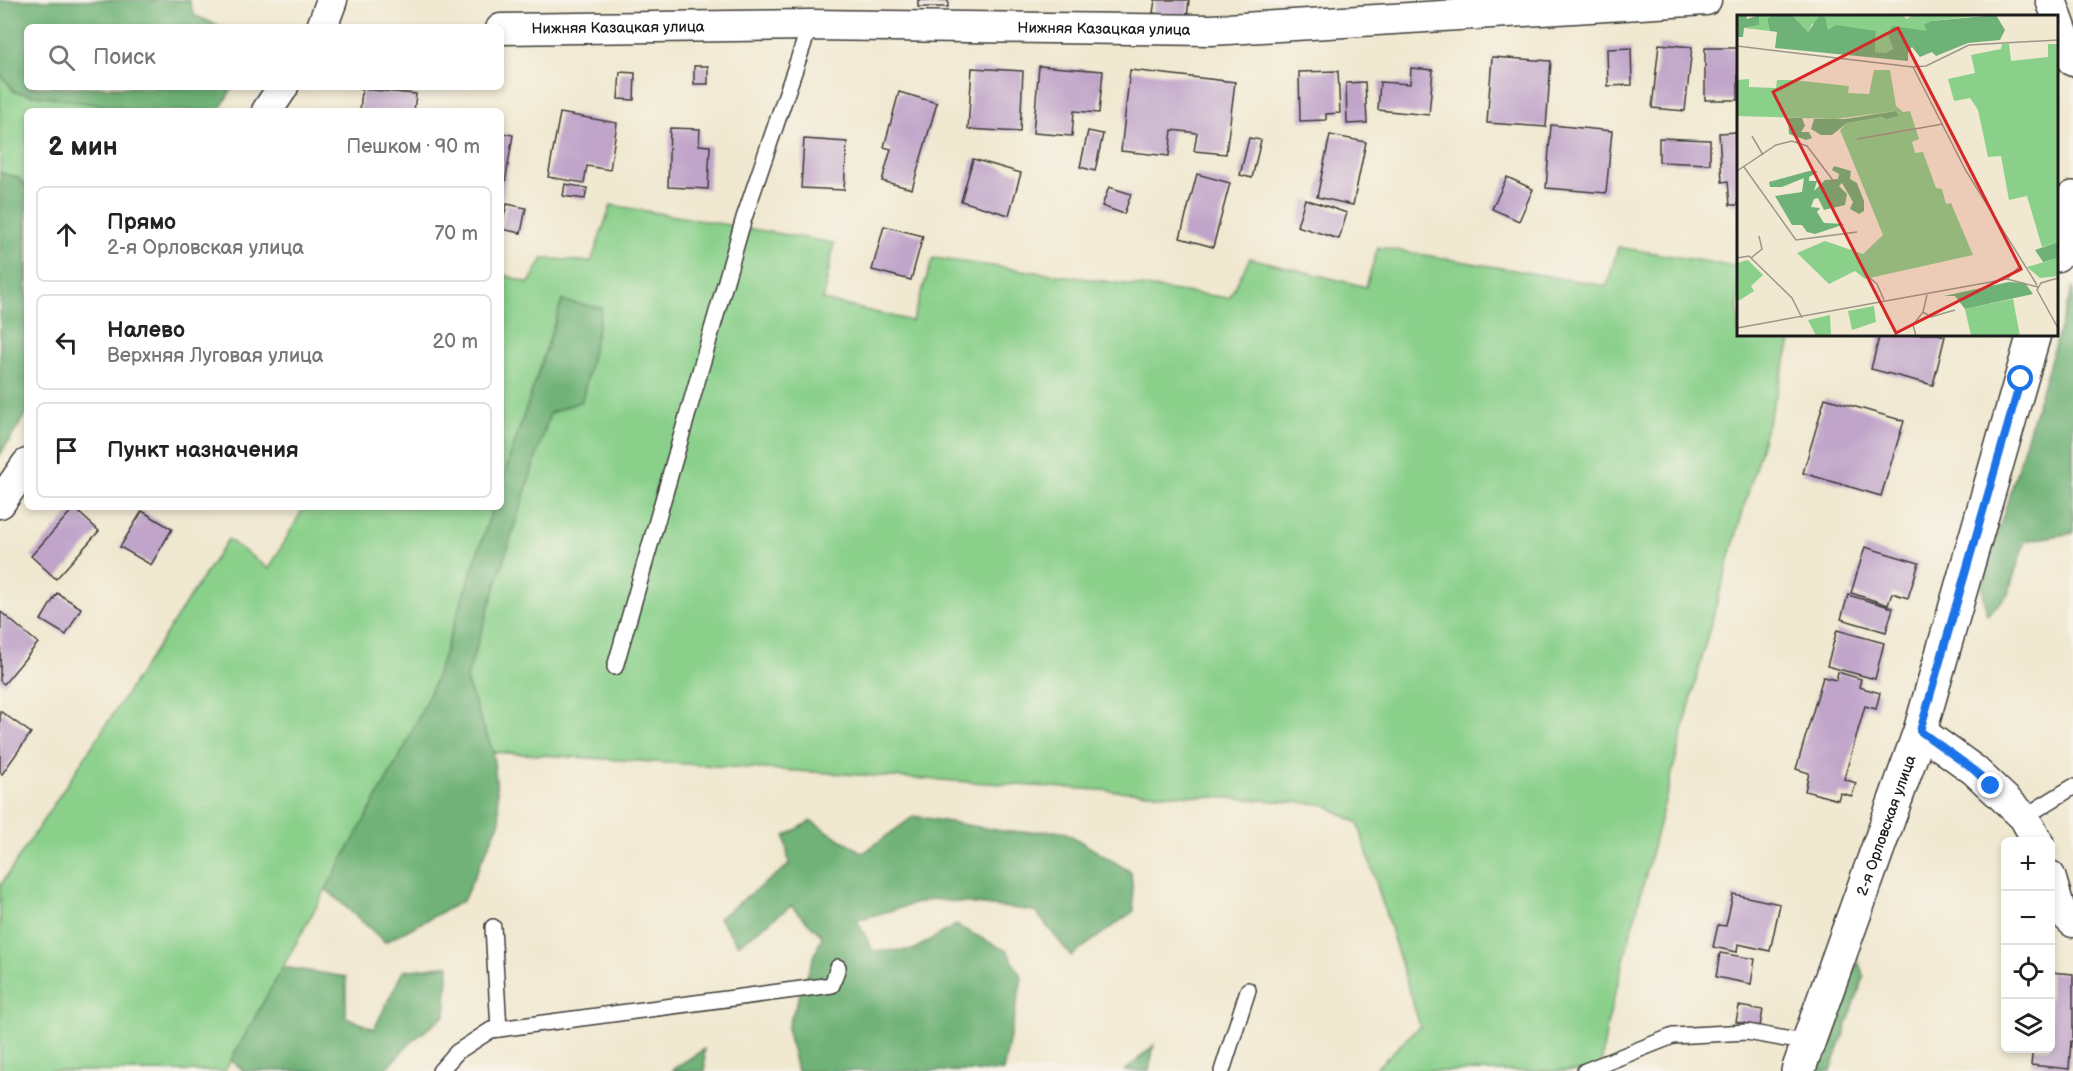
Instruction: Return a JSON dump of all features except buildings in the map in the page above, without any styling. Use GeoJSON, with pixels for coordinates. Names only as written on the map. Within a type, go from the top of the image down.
{"type":"FeatureCollection","features":[{"type":"Feature","properties":{"kind":"street"},"geometry":{"type":"LineString","coordinates":[[323,24],[332,0]]}},
{"type":"Feature","properties":{"kind":"street","name":"Нижняя Казацкая улица"},"geometry":{"type":"LineString","coordinates":[[504,29],[810,25],[1211,30],[1706,0]]}},
{"type":"Feature","properties":{"kind":"street"},"geometry":{"type":"LineString","coordinates":[[2051,0],[2056,15]]}},
{"type":"Feature","properties":{"kind":"street"},"geometry":{"type":"LineString","coordinates":[[2058,19],[2073,61]]}},
{"type":"Feature","properties":{"kind":"street"},"geometry":{"type":"LineString","coordinates":[[269,108],[281,90]]}},
{"type":"Feature","properties":{"kind":"street"},"geometry":{"type":"LineString","coordinates":[[2058,248],[2073,198]]}},
{"type":"Feature","properties":{"kind":"street","name":"2-я Орловская улица"},"geometry":{"type":"LineString","coordinates":[[1803,1057],[1920,731],[2033,336]]}},
{"type":"Feature","properties":{"kind":"street"},"geometry":{"type":"LineString","coordinates":[[0,503],[24,468]]}},
{"type":"Feature","properties":{"kind":"street"},"geometry":{"type":"LineString","coordinates":[[1920,731],[1974,770],[2031,829]]}},
{"type":"Feature","properties":{"kind":"street"},"geometry":{"type":"LineString","coordinates":[[2054,891],[2060,910],[2073,922]]}},
{"type":"Feature","properties":{"kind":"lane"},"geometry":{"type":"LineString","coordinates":[[615,667],[744,218],[810,25]]}},
{"type":"Feature","properties":{"kind":"lane"},"geometry":{"type":"LineString","coordinates":[[2031,829],[2073,788]]}},
{"type":"Feature","properties":{"kind":"lane"},"geometry":{"type":"LineString","coordinates":[[493,927],[499,1029]]}},
{"type":"Feature","properties":{"kind":"lane"},"geometry":{"type":"LineString","coordinates":[[440,1071],[457,1052],[491,1030],[832,985],[838,967]]}},
{"type":"Feature","properties":{"kind":"lane"},"geometry":{"type":"LineString","coordinates":[[1222,1071],[1248,990]]}},
{"type":"Feature","properties":{"kind":"lane"},"geometry":{"type":"LineString","coordinates":[[1586,1071],[1673,1036],[1747,1032],[1803,1057]]}},
{"type":"Feature","properties":{"kind":"green space"},"geometry":{"type":"Polygon","coordinates":[[[0,0],[189,0],[194,15],[214,24],[24,24],[24,90],[231,90],[221,108],[120,108],[15,92],[0,74],[0,0]]]}},
{"type":"Feature","properties":{"kind":"green space"},"geometry":{"type":"Polygon","coordinates":[[[0,74],[15,92],[121,108],[24,108],[24,184],[17,177],[0,173],[0,74]]]}},
{"type":"Feature","properties":{"kind":"green space"},"geometry":{"type":"Polygon","coordinates":[[[0,173],[17,177],[24,184],[24,418],[0,455],[0,173]]]}},
{"type":"Feature","properties":{"kind":"green space"},"geometry":{"type":"Polygon","coordinates":[[[611,205],[834,243],[823,300],[912,321],[933,258],[1229,298],[1250,258],[1366,287],[1378,247],[1607,286],[1618,247],[1737,267],[1737,336],[1793,336],[1708,634],[1607,1025],[1600,1071],[1373,1071],[1420,1026],[1358,823],[1323,804],[493,752],[466,680],[550,413],[582,401],[562,301],[504,475],[504,275],[529,283],[543,258],[591,262],[611,205]]]}},
{"type":"Feature","properties":{"kind":"green space"},"geometry":{"type":"Polygon","coordinates":[[[2073,286],[2073,533],[2025,541],[2008,594],[1987,615],[1982,585],[2073,286]]]}},
{"type":"Feature","properties":{"kind":"green space"},"geometry":{"type":"Polygon","coordinates":[[[562,301],[602,308],[582,401],[550,413],[466,680],[493,752],[500,821],[463,901],[385,942],[326,889],[405,747],[435,681],[492,510],[504,510],[504,475],[562,301]]]}},
{"type":"Feature","properties":{"kind":"green space"},"geometry":{"type":"Polygon","coordinates":[[[302,510],[492,510],[435,681],[405,747],[225,1071],[0,1071],[0,886],[228,539],[269,569],[302,510]]]}},
{"type":"Feature","properties":{"kind":"green space"},"geometry":{"type":"Polygon","coordinates":[[[914,816],[1008,832],[1063,831],[1131,872],[1134,911],[1071,956],[1035,911],[932,899],[857,920],[873,951],[913,950],[956,925],[1007,951],[1022,978],[1003,1071],[797,1071],[787,1028],[822,936],[791,906],[738,945],[719,918],[789,865],[785,836],[811,821],[863,853],[914,816]]]}},
{"type":"Feature","properties":{"kind":"green space"},"geometry":{"type":"Polygon","coordinates":[[[1858,961],[1864,976],[1831,1071],[1812,1071],[1858,961]]]}},
{"type":"Feature","properties":{"kind":"green space"},"geometry":{"type":"Polygon","coordinates":[[[449,965],[445,1015],[410,1043],[384,1071],[244,1071],[231,1060],[283,967],[346,977],[346,1017],[374,1029],[403,971],[449,965]]]}},
{"type":"Feature","properties":{"kind":"green space"},"geometry":{"type":"Polygon","coordinates":[[[1154,1045],[1149,1071],[1125,1071],[1154,1045]]]}},
{"type":"Feature","properties":{"kind":"green space"},"geometry":{"type":"Polygon","coordinates":[[[704,1049],[705,1071],[672,1071],[673,1069],[704,1049]]]}},
{"type":"Feature","properties":{"kind":"route"},"geometry":{"type":"LineString","coordinates":[[1991,786],[1974,770],[1920,731],[2021,379]]}}]}
